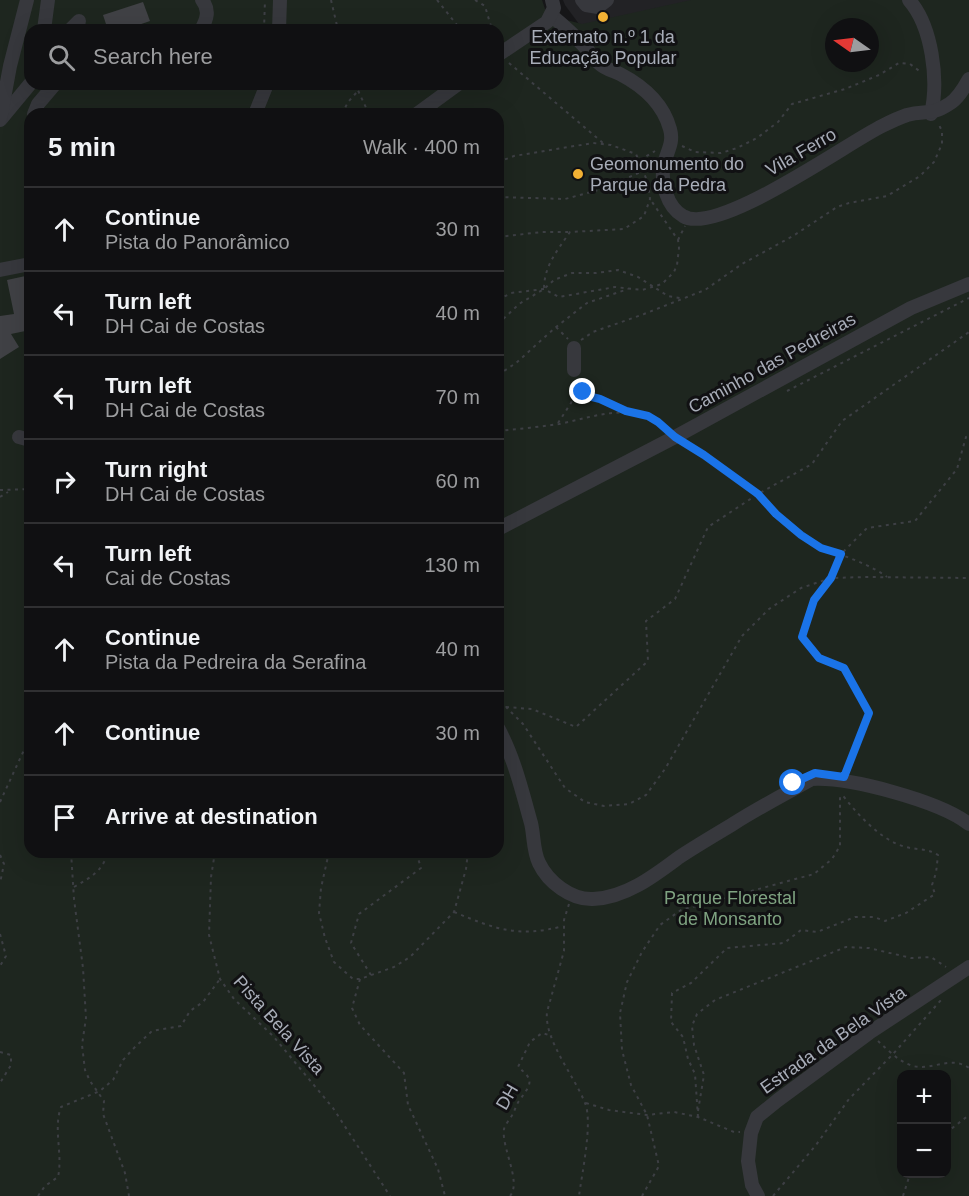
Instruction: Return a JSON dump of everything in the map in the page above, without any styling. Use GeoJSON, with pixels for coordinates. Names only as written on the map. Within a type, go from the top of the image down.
{"type":"FeatureCollection","features":[{"type":"Feature","properties":{"kind":"street"},"geometry":{"type":"LineString","coordinates":[[0,121],[10,66],[27,0]]}},
{"type":"Feature","properties":{"kind":"street"},"geometry":{"type":"LineString","coordinates":[[45,24],[48,0]]}},
{"type":"Feature","properties":{"kind":"street"},"geometry":{"type":"LineString","coordinates":[[202,0],[207,6],[207,18],[204,24]]}},
{"type":"Feature","properties":{"kind":"street"},"geometry":{"type":"LineString","coordinates":[[279,24],[280,0]]}},
{"type":"Feature","properties":{"kind":"street"},"geometry":{"type":"LineString","coordinates":[[504,52],[547,22],[554,8],[552,0]]}},
{"type":"Feature","properties":{"kind":"street"},"geometry":{"type":"LineString","coordinates":[[582,0],[586,6],[598,7],[607,0]]}},
{"type":"Feature","properties":{"kind":"street"},"geometry":{"type":"LineString","coordinates":[[909,0],[918,10],[930,48],[935,96],[931,114]]}},
{"type":"Feature","properties":{"kind":"street"},"geometry":{"type":"LineString","coordinates":[[552,16],[600,64],[639,84],[654,98],[670,128],[672,142],[664,164],[665,188],[674,207],[688,219]]}},
{"type":"Feature","properties":{"kind":"street","name":"Vila Ferro"},"geometry":{"type":"LineString","coordinates":[[688,219],[727,213],[792,180],[879,127],[905,116],[919,113],[931,114],[951,103],[969,79]]}},
{"type":"Feature","properties":{"kind":"street"},"geometry":{"type":"LineString","coordinates":[[0,121],[25,90]]}},
{"type":"Feature","properties":{"kind":"street"},"geometry":{"type":"LineString","coordinates":[[36,108],[50,90]]}},
{"type":"Feature","properties":{"kind":"street"},"geometry":{"type":"LineString","coordinates":[[257,108],[265,90]]}},
{"type":"Feature","properties":{"kind":"street"},"geometry":{"type":"LineString","coordinates":[[425,108],[450,90]]}},
{"type":"Feature","properties":{"kind":"street"},"geometry":{"type":"LineString","coordinates":[[16,101],[26,108]]}},
{"type":"Feature","properties":{"kind":"street"},"geometry":{"type":"LineString","coordinates":[[0,270],[24,265]]}},
{"type":"Feature","properties":{"kind":"street","name":"Caminho das Pedreiras"},"geometry":{"type":"LineString","coordinates":[[504,526],[675,437],[911,308],[969,284]]}},
{"type":"Feature","properties":{"kind":"street"},"geometry":{"type":"LineString","coordinates":[[574,346],[574,374]]}},
{"type":"Feature","properties":{"kind":"street"},"geometry":{"type":"LineString","coordinates":[[504,742],[515,769],[531,824],[538,862],[550,880],[574,895],[595,899],[629,889],[654,877],[679,858],[745,816],[812,779],[824,778],[842,787],[867,786],[937,805],[969,824]]}},
{"type":"Feature","properties":{"kind":"street","name":"Estrada da Bela Vista"},"geometry":{"type":"LineString","coordinates":[[758,1196],[752,1185],[748,1161],[751,1133],[757,1117],[869,1034],[964,975]]}},
{"type":"Feature","properties":{"kind":"path"},"geometry":{"type":"LineString","coordinates":[[264,24],[265,0]]}},
{"type":"Feature","properties":{"kind":"path"},"geometry":{"type":"LineString","coordinates":[[331,0],[337,24]]}},
{"type":"Feature","properties":{"kind":"path"},"geometry":{"type":"LineString","coordinates":[[437,0],[456,24]]}},
{"type":"Feature","properties":{"kind":"path"},"geometry":{"type":"LineString","coordinates":[[475,0],[485,6],[490,24]]}},
{"type":"Feature","properties":{"kind":"path"},"geometry":{"type":"LineString","coordinates":[[504,59],[604,145]]}},
{"type":"Feature","properties":{"kind":"path"},"geometry":{"type":"LineString","coordinates":[[640,159],[672,142],[695,152],[721,153],[736,148],[757,138],[778,122],[792,104],[845,89],[879,75],[899,63],[916,68],[934,86]]}},
{"type":"Feature","properties":{"kind":"path"},"geometry":{"type":"LineString","coordinates":[[345,108],[357,92],[366,108]]}},
{"type":"Feature","properties":{"kind":"path"},"geometry":{"type":"LineString","coordinates":[[556,327],[574,346],[593,332],[705,290],[742,264],[793,236],[837,207],[887,196],[920,176],[934,162],[942,144],[942,131],[938,121],[931,114]]}},
{"type":"Feature","properties":{"kind":"path"},"geometry":{"type":"LineString","coordinates":[[504,160],[514,156],[593,143],[630,150],[640,159],[648,183],[650,199],[644,216],[624,229],[542,232],[504,236]]}},
{"type":"Feature","properties":{"kind":"path"},"geometry":{"type":"LineString","coordinates":[[504,197],[565,199],[603,189],[644,171]]}},
{"type":"Feature","properties":{"kind":"path"},"geometry":{"type":"LineString","coordinates":[[650,199],[678,240]]}},
{"type":"Feature","properties":{"kind":"path"},"geometry":{"type":"LineString","coordinates":[[504,297],[511,293],[544,289],[559,297],[591,290],[654,288],[662,284],[674,272],[679,256],[678,240],[688,219]]}},
{"type":"Feature","properties":{"kind":"path"},"geometry":{"type":"LineString","coordinates":[[544,289],[544,276],[549,263],[570,232]]}},
{"type":"Feature","properties":{"kind":"path"},"geometry":{"type":"LineString","coordinates":[[504,318],[519,304],[554,280],[572,273],[618,270],[638,277],[668,296],[680,298]]}},
{"type":"Feature","properties":{"kind":"path"},"geometry":{"type":"LineString","coordinates":[[504,371],[587,303],[630,288]]}},
{"type":"Feature","properties":{"kind":"path"},"geometry":{"type":"LineString","coordinates":[[506,707],[532,709],[576,727],[648,661],[646,621],[675,598],[708,527],[758,494],[812,464],[842,422],[969,332]]}},
{"type":"Feature","properties":{"kind":"path"},"geometry":{"type":"LineString","coordinates":[[574,374],[578,386],[588,396],[626,411],[648,416],[758,494],[776,514],[821,548],[871,566],[887,577]]}},
{"type":"Feature","properties":{"kind":"path"},"geometry":{"type":"LineString","coordinates":[[557,424],[571,403],[578,386]]}},
{"type":"Feature","properties":{"kind":"path"},"geometry":{"type":"LineString","coordinates":[[504,431],[626,411]]}},
{"type":"Feature","properties":{"kind":"path"},"geometry":{"type":"LineString","coordinates":[[642,1196],[659,1166],[647,1115],[631,1085],[624,1059],[620,1013],[627,982],[642,951],[660,925],[681,910],[814,874],[832,859],[840,846],[842,787],[869,713],[844,668],[819,658],[802,637],[814,600],[831,578],[841,554],[867,528],[915,521],[957,469],[966,438],[969,436]]}},
{"type":"Feature","properties":{"kind":"path"},"geometry":{"type":"LineString","coordinates":[[0,490],[24,489]]}},
{"type":"Feature","properties":{"kind":"path"},"geometry":{"type":"LineString","coordinates":[[0,496],[10,490]]}},
{"type":"Feature","properties":{"kind":"path"},"geometry":{"type":"LineString","coordinates":[[506,707],[523,724],[566,788],[585,802],[604,806],[629,804],[646,795],[665,769],[742,636],[769,609],[801,588],[831,578],[969,578]]}},
{"type":"Feature","properties":{"kind":"path"},"geometry":{"type":"LineString","coordinates":[[0,802],[24,750]]}},
{"type":"Feature","properties":{"kind":"path"},"geometry":{"type":"LineString","coordinates":[[698,1117],[695,1074],[688,1059],[683,1037],[671,1022],[672,993],[691,983],[727,948],[784,943],[801,930],[817,932],[855,917],[874,917],[885,921],[906,912],[935,894],[932,885],[938,855],[928,849],[904,847],[872,829],[842,787]]}},
{"type":"Feature","properties":{"kind":"path"},"geometry":{"type":"LineString","coordinates":[[0,855],[4,864],[0,883]]}},
{"type":"Feature","properties":{"kind":"path"},"geometry":{"type":"LineString","coordinates":[[72,858],[83,968],[86,1018],[82,1045],[85,1070],[104,1101],[103,1114],[125,1173],[129,1196]]}},
{"type":"Feature","properties":{"kind":"path"},"geometry":{"type":"LineString","coordinates":[[74,887],[95,876],[106,858]]}},
{"type":"Feature","properties":{"kind":"path","name":"Pista Bela Vista"},"geometry":{"type":"LineString","coordinates":[[214,858],[209,935],[220,979],[234,999],[273,1036],[333,1108],[390,1196]]}},
{"type":"Feature","properties":{"kind":"path"},"geometry":{"type":"LineString","coordinates":[[328,858],[321,888],[319,913],[334,962],[352,979],[360,979],[394,967],[411,957],[454,912],[467,858]]}},
{"type":"Feature","properties":{"kind":"path"},"geometry":{"type":"LineString","coordinates":[[371,975],[351,944],[359,914],[421,868],[418,858]]}},
{"type":"Feature","properties":{"kind":"path"},"geometry":{"type":"LineString","coordinates":[[574,895],[566,910],[563,926],[564,951],[547,1017],[552,1036],[586,1103],[588,1124],[579,1196]]}},
{"type":"Feature","properties":{"kind":"path"},"geometry":{"type":"LineString","coordinates":[[454,912],[494,928],[529,932],[563,926]]}},
{"type":"Feature","properties":{"kind":"path"},"geometry":{"type":"LineString","coordinates":[[0,934],[6,956],[0,966]]}},
{"type":"Feature","properties":{"kind":"path"},"geometry":{"type":"LineString","coordinates":[[698,1117],[704,1075],[694,1045],[692,1026],[697,1014],[715,1000],[846,947],[869,948],[911,958],[931,957],[964,975]]}},
{"type":"Feature","properties":{"kind":"path"},"geometry":{"type":"LineString","coordinates":[[38,1196],[45,1186],[58,1177],[61,1165],[57,1118],[61,1107],[98,1092],[113,1080],[123,1060],[152,1032],[181,1026],[190,1011],[203,1002],[220,979]]}},
{"type":"Feature","properties":{"kind":"path"},"geometry":{"type":"LineString","coordinates":[[360,979],[352,1008],[360,1025],[404,1073],[408,1104],[438,1169],[445,1196]]}},
{"type":"Feature","properties":{"kind":"path"},"geometry":{"type":"LineString","coordinates":[[773,1196],[816,1145],[849,1099],[946,995]]}},
{"type":"Feature","properties":{"kind":"path","name":"DH"},"geometry":{"type":"LineString","coordinates":[[510,1196],[514,1191],[513,1173],[505,1144],[504,1127],[516,1110],[517,1103],[528,1089],[530,1081],[527,1074],[518,1068],[530,1042],[542,1033],[552,1036]]}},
{"type":"Feature","properties":{"kind":"path"},"geometry":{"type":"LineString","coordinates":[[873,1037],[905,1063],[916,1067],[958,1062],[969,1068]]}},
{"type":"Feature","properties":{"kind":"path"},"geometry":{"type":"LineString","coordinates":[[0,1052],[12,1055],[11,1065],[0,1083]]}},
{"type":"Feature","properties":{"kind":"path"},"geometry":{"type":"LineString","coordinates":[[586,1103],[609,1110],[647,1115],[674,1112],[698,1117],[734,1132],[751,1133]]}},
{"type":"Feature","properties":{"kind":"path"},"geometry":{"type":"LineString","coordinates":[[951,1129],[969,1115]]}},
{"type":"Feature","properties":{"kind":"path"},"geometry":{"type":"LineString","coordinates":[[903,1196],[908,1178]]}},
{"type":"Feature","properties":{"kind":"shaded area","name":"Externato n.º 1 da Educação Popular"},"geometry":{"type":"Polygon","coordinates":[[[563,0],[706,0],[582,28],[563,0]]]}},
{"type":"Feature","properties":{"kind":"green space","name":"Parque Florestal de Monsanto"},"geometry":{"type":"Polygon","coordinates":[[[0,0],[542,0],[547,15],[582,24],[691,0],[905,0],[916,4],[917,0],[969,0],[969,1196],[0,1196],[0,0]]]}},
{"type":"Feature","properties":{"kind":"building"},"geometry":{"type":"Polygon","coordinates":[[[143,2],[150,21],[141,24],[106,24],[103,15],[143,2]]]}},
{"type":"Feature","properties":{"kind":"building"},"geometry":{"type":"Polygon","coordinates":[[[24,276],[24,331],[11,334],[19,347],[0,359],[0,316],[14,314],[7,280],[24,276]]]}},
{"type":"Feature","properties":{"kind":"place","name":"Externato n.º 1 da Educação Popular"},"geometry":{"type":"Point","coordinates":[603,17]}},
{"type":"Feature","properties":{"kind":"place","name":"Geomonumento do Parque da Pedra"},"geometry":{"type":"Point","coordinates":[578,174]}},
{"type":"Feature","properties":{"kind":"route"},"geometry":{"type":"LineString","coordinates":[[583,392],[626,411],[648,416],[658,422],[683,443],[704,455],[758,494],[776,514],[801,535],[821,548],[841,554],[831,578],[814,600],[802,637],[819,658],[844,668],[869,713],[844,777],[815,773],[793,783]]}}]}
